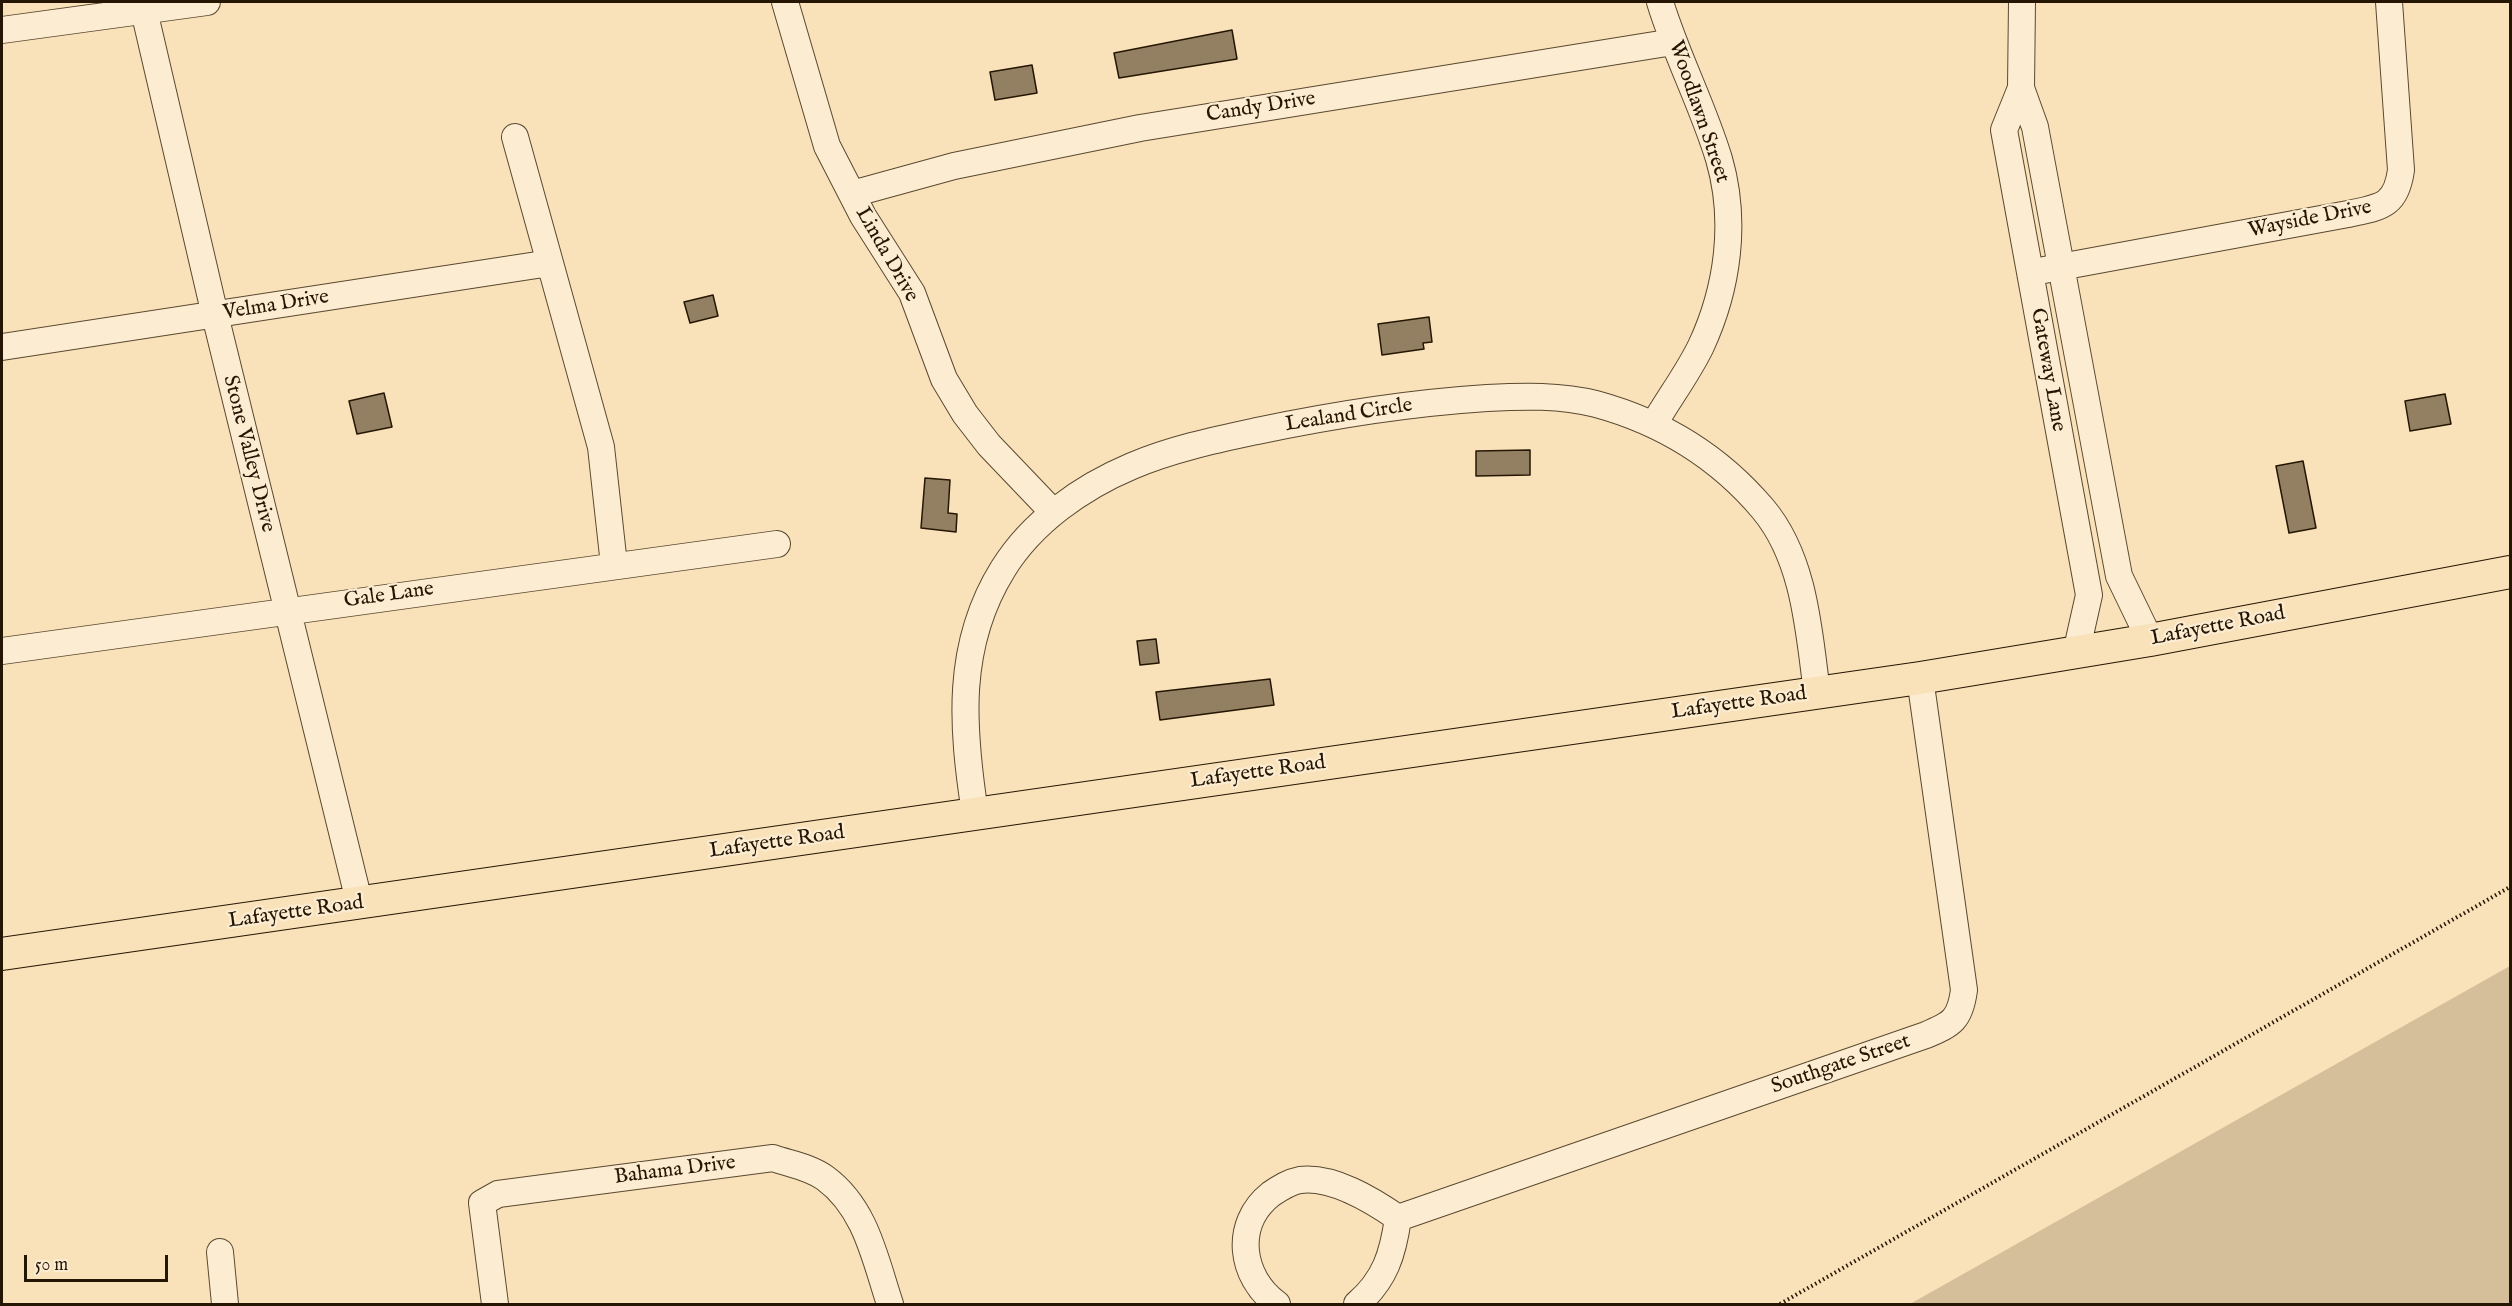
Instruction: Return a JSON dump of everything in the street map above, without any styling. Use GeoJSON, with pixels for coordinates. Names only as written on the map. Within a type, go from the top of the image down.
{"type":"FeatureCollection","features":[{"type":"Feature","properties":{"kind":"main road","name":"Lafayette Road"},"geometry":{"type":"LineString","coordinates":[[2,954],[360,905],[975,813],[1920,678],[2150,640],[2511,572]]}},
{"type":"Feature","properties":{"kind":"street"},"geometry":{"type":"LineString","coordinates":[[2,30],[143,6],[207,2]]}},
{"type":"Feature","properties":{"kind":"street","name":"Linda Drive"},"geometry":{"type":"LineString","coordinates":[[784,2],[827,146],[863,216],[912,293],[944,379],[964,414],[989,446],[1053,512]]}},
{"type":"Feature","properties":{"kind":"street","name":"Woodlawn Street"},"geometry":{"type":"LineString","coordinates":[[1654,424],[1701,346],[1715,308],[1728,250],[1729,222],[1719,160],[1673,42],[1660,2]]}},
{"type":"Feature","properties":{"kind":"street","name":"Gateway Lane"},"geometry":{"type":"LineString","coordinates":[[2022,2],[2021,88],[2035,128],[2059,266],[2122,587],[2150,640]]}},
{"type":"Feature","properties":{"kind":"street","name":"Wayside Drive"},"geometry":{"type":"LineString","coordinates":[[2029,274],[2059,266],[2348,214],[2375,208],[2391,200],[2399,186],[2401,170],[2389,2]]}},
{"type":"Feature","properties":{"kind":"street","name":"Stone Valley Drive"},"geometry":{"type":"LineString","coordinates":[[143,6],[286,610],[360,905]]}},
{"type":"Feature","properties":{"kind":"street","name":"Candy Drive"},"geometry":{"type":"LineString","coordinates":[[852,194],[954,166],[1140,128],[1673,42]]}},
{"type":"Feature","properties":{"kind":"street","name":"Gateway Lane"},"geometry":{"type":"LineString","coordinates":[[2021,88],[2004,130],[2089,595],[2076,653]]}},
{"type":"Feature","properties":{"kind":"street"},"geometry":{"type":"LineString","coordinates":[[515,137],[601,447],[614,564]]}},
{"type":"Feature","properties":{"kind":"street","name":"Velma Drive"},"geometry":{"type":"LineString","coordinates":[[2,347],[550,263]]}},
{"type":"Feature","properties":{"kind":"street","name":"Lealand Circle"},"geometry":{"type":"LineString","coordinates":[[975,813],[963,695],[976,628],[1004,567],[1053,512],[1088,487],[1133,465],[1172,452],[1287,425],[1349,414],[1444,401],[1547,397],[1594,404],[1654,424],[1674,434],[1721,467],[1764,511],[1784,543],[1798,580],[1808,629],[1816,693]]}},
{"type":"Feature","properties":{"kind":"street"},"geometry":{"type":"LineString","coordinates":[[2079,543],[2111,536]]}},
{"type":"Feature","properties":{"kind":"street","name":"Gale Lane"},"geometry":{"type":"LineString","coordinates":[[2,651],[614,564],[777,544]]}},
{"type":"Feature","properties":{"kind":"street","name":"Southgate Street"},"geometry":{"type":"LineString","coordinates":[[1398,1218],[1948,1026],[1958,1015],[1964,990],[1920,678]]}},
{"type":"Feature","properties":{"kind":"street","name":"Bahama Drive"},"geometry":{"type":"LineString","coordinates":[[495,1305],[482,1203],[498,1194],[773,1158],[811,1170],[826,1179],[854,1208],[872,1249],[890,1305]]}},
{"type":"Feature","properties":{"kind":"street"},"geometry":{"type":"LineString","coordinates":[[1277,1305],[1254,1280],[1247,1267],[1244,1250],[1251,1219],[1266,1198],[1279,1188],[1298,1180],[1328,1182],[1378,1204],[1398,1218],[1392,1258],[1376,1286],[1357,1305]]}},
{"type":"Feature","properties":{"kind":"street"},"geometry":{"type":"LineString","coordinates":[[220,1252],[225,1305]]}},
{"type":"Feature","properties":{"kind":"path"},"geometry":{"type":"LineString","coordinates":[[1780,1305],[2511,887]]}},
{"type":"Feature","properties":{"kind":"shaded area"},"geometry":{"type":"Polygon","coordinates":[[[2510,966],[2510,1304],[1910,1304],[2510,966]]]}},
{"type":"Feature","properties":{"kind":"building"},"geometry":{"type":"Polygon","coordinates":[[[1232,30],[1237,59],[1119,78],[1114,53],[1232,30]]]}},
{"type":"Feature","properties":{"kind":"building"},"geometry":{"type":"Polygon","coordinates":[[[1032,65],[1037,93],[995,100],[990,72],[1032,65]]]}},
{"type":"Feature","properties":{"kind":"building"},"geometry":{"type":"Polygon","coordinates":[[[713,295],[718,316],[690,323],[684,302],[713,295]]]}},
{"type":"Feature","properties":{"kind":"building"},"geometry":{"type":"Polygon","coordinates":[[[1429,317],[1432,342],[1423,343],[1424,349],[1382,355],[1378,324],[1429,317]]]}},
{"type":"Feature","properties":{"kind":"building"},"geometry":{"type":"Polygon","coordinates":[[[384,393],[392,427],[357,434],[349,401],[384,393]]]}},
{"type":"Feature","properties":{"kind":"building"},"geometry":{"type":"Polygon","coordinates":[[[2445,394],[2451,424],[2410,431],[2405,401],[2445,394]]]}},
{"type":"Feature","properties":{"kind":"building"},"geometry":{"type":"Polygon","coordinates":[[[1530,450],[1530,475],[1476,476],[1476,451],[1530,450]]]}},
{"type":"Feature","properties":{"kind":"building"},"geometry":{"type":"Polygon","coordinates":[[[2303,461],[2316,528],[2289,533],[2276,466],[2303,461]]]}},
{"type":"Feature","properties":{"kind":"building"},"geometry":{"type":"Polygon","coordinates":[[[925,478],[950,480],[948,513],[957,514],[956,532],[921,528],[925,478]]]}},
{"type":"Feature","properties":{"kind":"building"},"geometry":{"type":"Polygon","coordinates":[[[1156,639],[1159,663],[1140,665],[1137,641],[1156,639]]]}},
{"type":"Feature","properties":{"kind":"building"},"geometry":{"type":"Polygon","coordinates":[[[1270,679],[1274,705],[1160,720],[1156,692],[1270,679]]]}}]}
